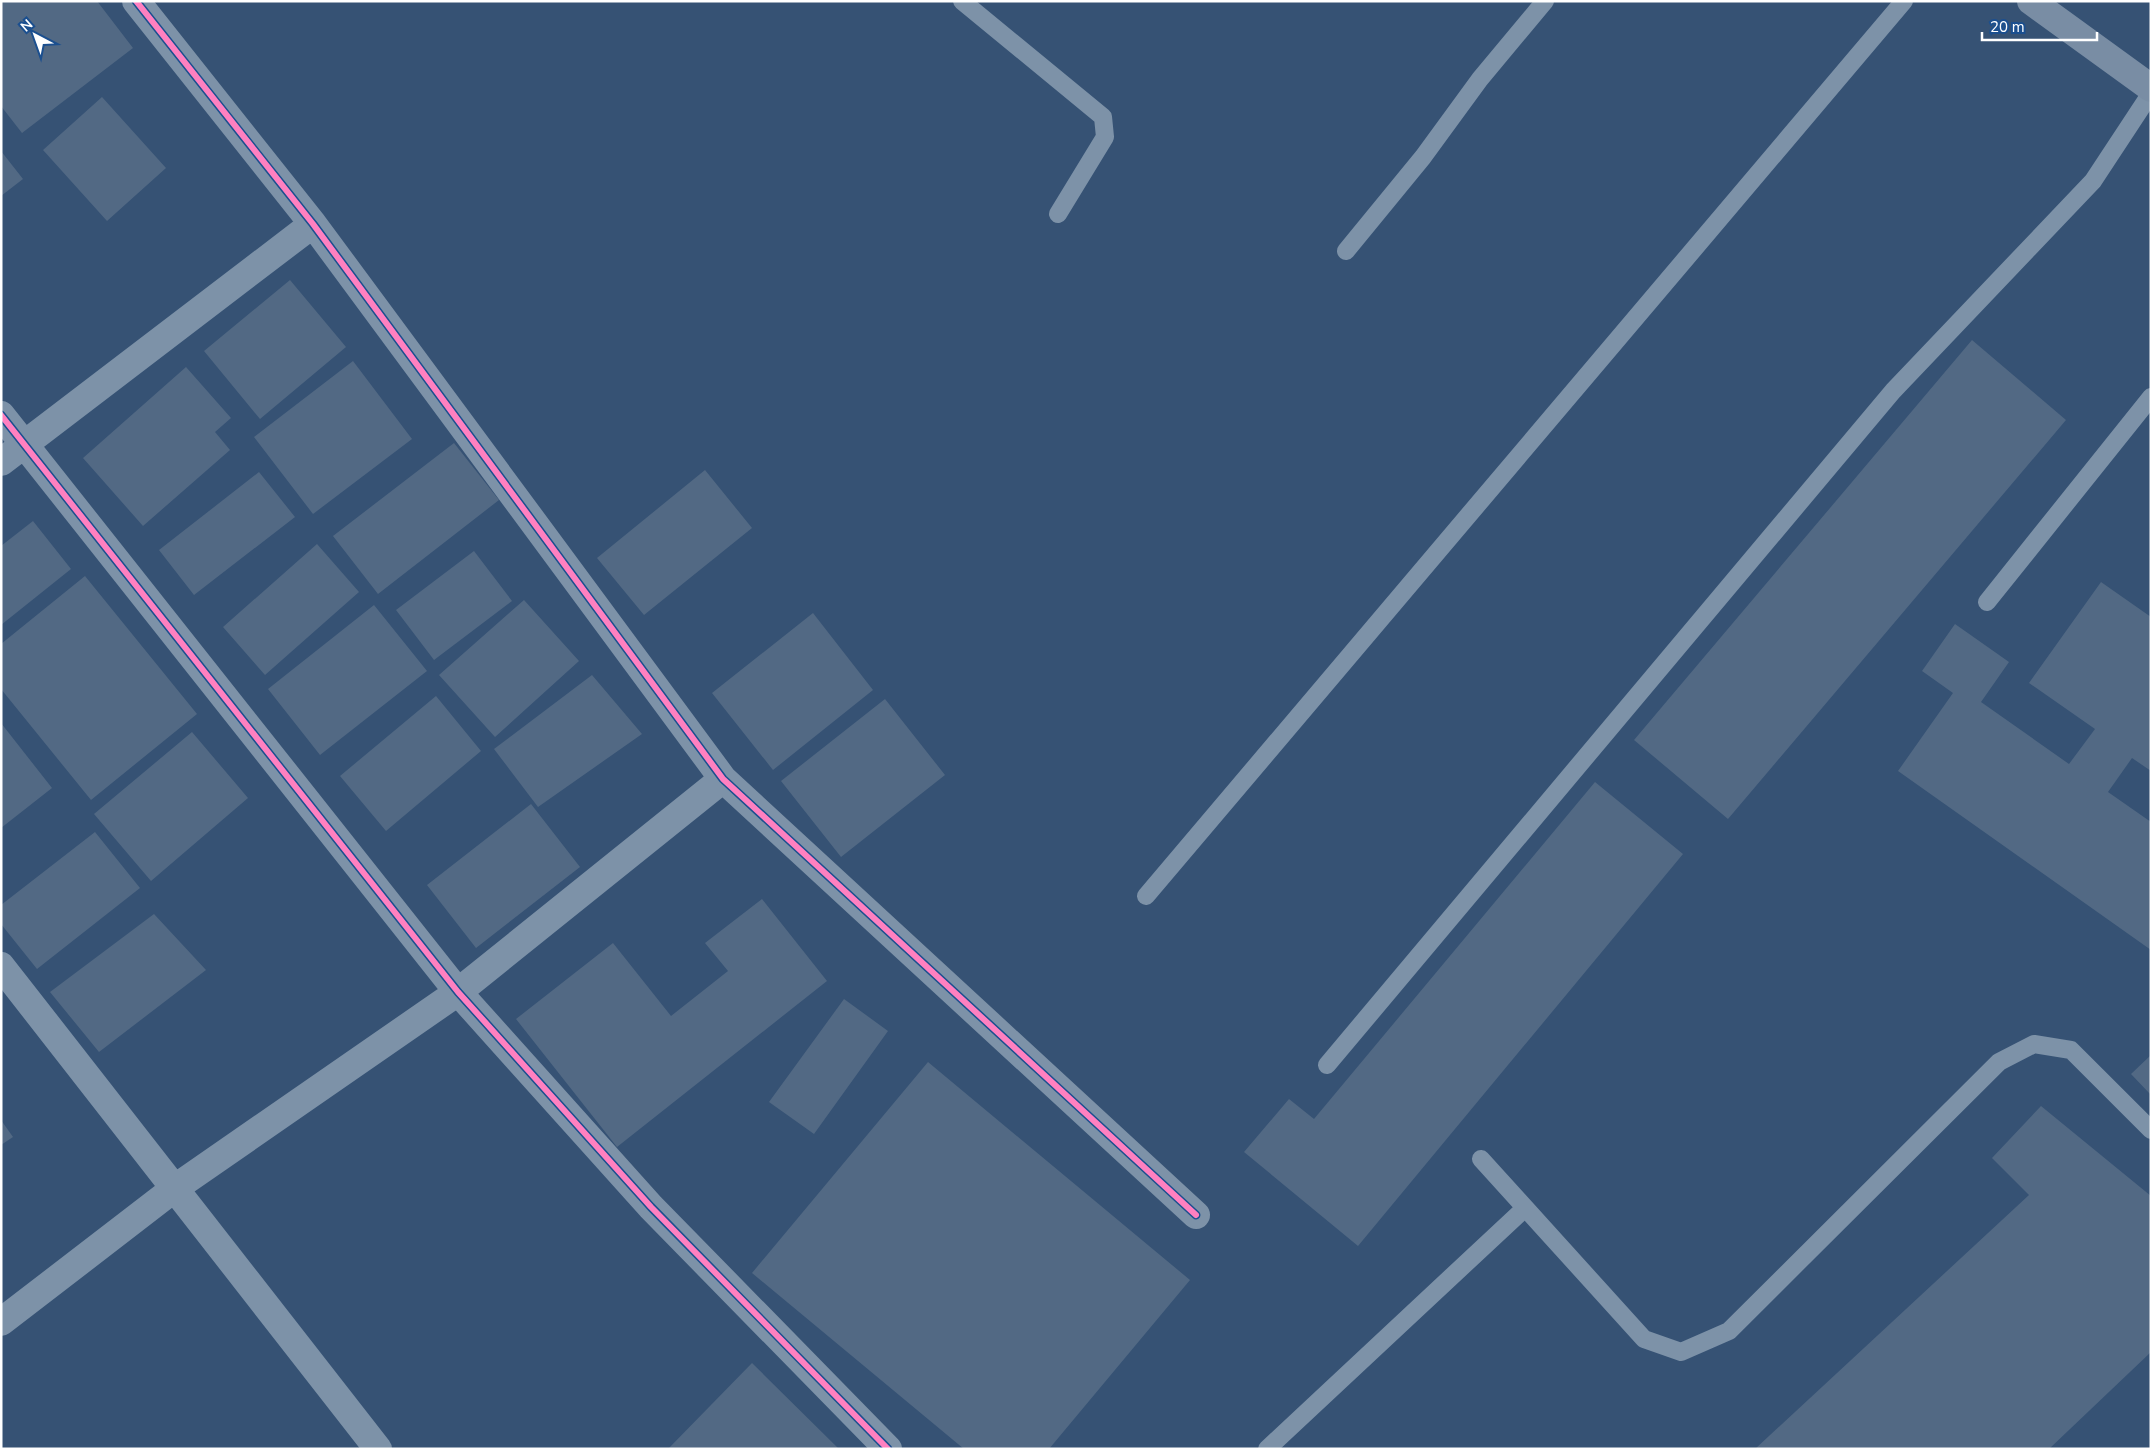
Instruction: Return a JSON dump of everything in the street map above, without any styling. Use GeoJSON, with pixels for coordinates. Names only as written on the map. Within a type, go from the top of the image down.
{"type":"FeatureCollection","features":[{"type":"Feature","properties":{"kind":"street"},"geometry":{"type":"LineString","coordinates":[[136,1],[313,224],[723,779],[1196,1215]]}},
{"type":"Feature","properties":{"kind":"street"},"geometry":{"type":"LineString","coordinates":[[2031,1],[2151,88]]}},
{"type":"Feature","properties":{"kind":"street"},"geometry":{"type":"LineString","coordinates":[[1,462],[313,224]]}},
{"type":"Feature","properties":{"kind":"street"},"geometry":{"type":"LineString","coordinates":[[1,415],[458,992],[651,1207],[888,1449]]}},
{"type":"Feature","properties":{"kind":"street"},"geometry":{"type":"LineString","coordinates":[[1,1322],[175,1188],[458,992],[723,779]]}},
{"type":"Feature","properties":{"kind":"street"},"geometry":{"type":"LineString","coordinates":[[1,966],[378,1449]]}},
{"type":"Feature","properties":{"kind":"lane"},"geometry":{"type":"LineString","coordinates":[[962,1],[1103,117],[1105,137],[1058,214]]}},
{"type":"Feature","properties":{"kind":"lane"},"geometry":{"type":"LineString","coordinates":[[1346,251],[1423,157],[1480,79],[1545,1]]}},
{"type":"Feature","properties":{"kind":"lane"},"geometry":{"type":"LineString","coordinates":[[1146,896],[1904,1]]}},
{"type":"Feature","properties":{"kind":"lane"},"geometry":{"type":"LineString","coordinates":[[1328,1064],[1894,391],[2093,181],[2151,93]]}},
{"type":"Feature","properties":{"kind":"lane"},"geometry":{"type":"LineString","coordinates":[[1987,602],[2151,397]]}},
{"type":"Feature","properties":{"kind":"lane"},"geometry":{"type":"LineString","coordinates":[[1481,1159],[1644,1339],[1681,1352],[1729,1331],[1999,1062],[2034,1044],[2071,1050],[2151,1130]]}},
{"type":"Feature","properties":{"kind":"lane"},"geometry":{"type":"LineString","coordinates":[[1268,1449],[1526,1208]]}},
{"type":"Feature","properties":{"kind":"building"},"geometry":{"type":"Polygon","coordinates":[[[1,1],[97,1],[133,48],[22,133],[1,106],[1,1]]]}},
{"type":"Feature","properties":{"kind":"building"},"geometry":{"type":"Polygon","coordinates":[[[102,97],[166,168],[107,221],[43,150],[102,97]]]}},
{"type":"Feature","properties":{"kind":"building"},"geometry":{"type":"Polygon","coordinates":[[[1,151],[23,179],[1,196],[1,151]]]}},
{"type":"Feature","properties":{"kind":"building"},"geometry":{"type":"Polygon","coordinates":[[[290,280],[346,347],[260,419],[204,351],[290,280]]]}},
{"type":"Feature","properties":{"kind":"building"},"geometry":{"type":"Polygon","coordinates":[[[1972,340],[2066,420],[1728,819],[1634,740],[1972,340]]]}},
{"type":"Feature","properties":{"kind":"building"},"geometry":{"type":"Polygon","coordinates":[[[353,361],[412,439],[313,514],[254,437],[353,361]]]}},
{"type":"Feature","properties":{"kind":"building"},"geometry":{"type":"Polygon","coordinates":[[[186,367],[231,418],[215,432],[230,450],[143,526],[83,458],[186,367]]]}},
{"type":"Feature","properties":{"kind":"building"},"geometry":{"type":"Polygon","coordinates":[[[454,443],[499,500],[378,594],[333,536],[454,443]]]}},
{"type":"Feature","properties":{"kind":"building"},"geometry":{"type":"Polygon","coordinates":[[[705,470],[752,528],[644,615],[597,558],[705,470]]]}},
{"type":"Feature","properties":{"kind":"building"},"geometry":{"type":"Polygon","coordinates":[[[259,472],[295,517],[194,595],[159,550],[259,472]]]}},
{"type":"Feature","properties":{"kind":"building"},"geometry":{"type":"Polygon","coordinates":[[[33,521],[71,569],[1,625],[1,546],[33,521]]]}},
{"type":"Feature","properties":{"kind":"building"},"geometry":{"type":"Polygon","coordinates":[[[317,544],[359,592],[265,675],[223,627],[317,544]]]}},
{"type":"Feature","properties":{"kind":"building"},"geometry":{"type":"Polygon","coordinates":[[[474,551],[512,601],[434,660],[396,610],[474,551]]]}},
{"type":"Feature","properties":{"kind":"building"},"geometry":{"type":"Polygon","coordinates":[[[85,576],[197,714],[91,800],[1,689],[1,644],[85,576]]]}},
{"type":"Feature","properties":{"kind":"building"},"geometry":{"type":"Polygon","coordinates":[[[2101,582],[2151,617],[2151,771],[2132,758],[2108,792],[2151,822],[2151,950],[1898,771],[1953,693],[1922,671],[1955,624],[2009,662],[1981,702],[2069,764],[2095,729],[2029,683],[2101,582]]]}},
{"type":"Feature","properties":{"kind":"building"},"geometry":{"type":"Polygon","coordinates":[[[524,600],[579,661],[495,737],[439,675],[524,600]]]}},
{"type":"Feature","properties":{"kind":"building"},"geometry":{"type":"Polygon","coordinates":[[[374,605],[427,671],[320,755],[268,689],[374,605]]]}},
{"type":"Feature","properties":{"kind":"building"},"geometry":{"type":"Polygon","coordinates":[[[813,613],[873,690],[773,770],[712,693],[813,613]]]}},
{"type":"Feature","properties":{"kind":"building"},"geometry":{"type":"Polygon","coordinates":[[[592,675],[642,734],[538,807],[494,749],[592,675]]]}},
{"type":"Feature","properties":{"kind":"building"},"geometry":{"type":"Polygon","coordinates":[[[436,696],[481,751],[386,831],[340,776],[436,696]]]}},
{"type":"Feature","properties":{"kind":"building"},"geometry":{"type":"Polygon","coordinates":[[[885,699],[945,775],[841,857],[781,781],[885,699]]]}},
{"type":"Feature","properties":{"kind":"building"},"geometry":{"type":"Polygon","coordinates":[[[1,723],[52,788],[1,828],[1,723]]]}},
{"type":"Feature","properties":{"kind":"building"},"geometry":{"type":"Polygon","coordinates":[[[192,732],[248,798],[151,881],[94,814],[192,732]]]}},
{"type":"Feature","properties":{"kind":"building"},"geometry":{"type":"Polygon","coordinates":[[[1595,782],[1683,854],[1358,1246],[1244,1152],[1289,1099],[1314,1119],[1595,782]]]}},
{"type":"Feature","properties":{"kind":"building"},"geometry":{"type":"Polygon","coordinates":[[[531,804],[580,867],[476,948],[427,885],[531,804]]]}},
{"type":"Feature","properties":{"kind":"building"},"geometry":{"type":"Polygon","coordinates":[[[95,832],[140,888],[37,969],[1,924],[1,905],[95,832]]]}},
{"type":"Feature","properties":{"kind":"building"},"geometry":{"type":"Polygon","coordinates":[[[762,899],[827,981],[617,1147],[516,1019],[613,943],[671,1016],[728,971],[705,943],[762,899]]]}},
{"type":"Feature","properties":{"kind":"building"},"geometry":{"type":"Polygon","coordinates":[[[154,914],[206,970],[99,1052],[50,992],[154,914]]]}},
{"type":"Feature","properties":{"kind":"building"},"geometry":{"type":"Polygon","coordinates":[[[844,999],[888,1031],[814,1134],[769,1102],[844,999]]]}},
{"type":"Feature","properties":{"kind":"building"},"geometry":{"type":"Polygon","coordinates":[[[2151,1055],[2151,1095],[2131,1074],[2151,1055]]]}},
{"type":"Feature","properties":{"kind":"building"},"geometry":{"type":"Polygon","coordinates":[[[928,1062],[1190,1280],[1049,1449],[964,1449],[752,1273],[928,1062]]]}},
{"type":"Feature","properties":{"kind":"building"},"geometry":{"type":"Polygon","coordinates":[[[2041,1106],[2151,1196],[2151,1352],[2049,1449],[1755,1449],[2029,1195],[1992,1158],[2041,1106]]]}},
{"type":"Feature","properties":{"kind":"building"},"geometry":{"type":"Polygon","coordinates":[[[1,1120],[13,1137],[1,1145],[1,1120]]]}},
{"type":"Feature","properties":{"kind":"building"},"geometry":{"type":"Polygon","coordinates":[[[752,1363],[839,1449],[668,1449],[752,1363]]]}},
{"type":"Feature","properties":{"kind":"cycle path"},"geometry":{"type":"LineString","coordinates":[[136,1],[313,224],[723,779],[1196,1215]]}},
{"type":"Feature","properties":{"kind":"cycle path"},"geometry":{"type":"LineString","coordinates":[[1,415],[458,992],[651,1207],[888,1449]]}}]}
